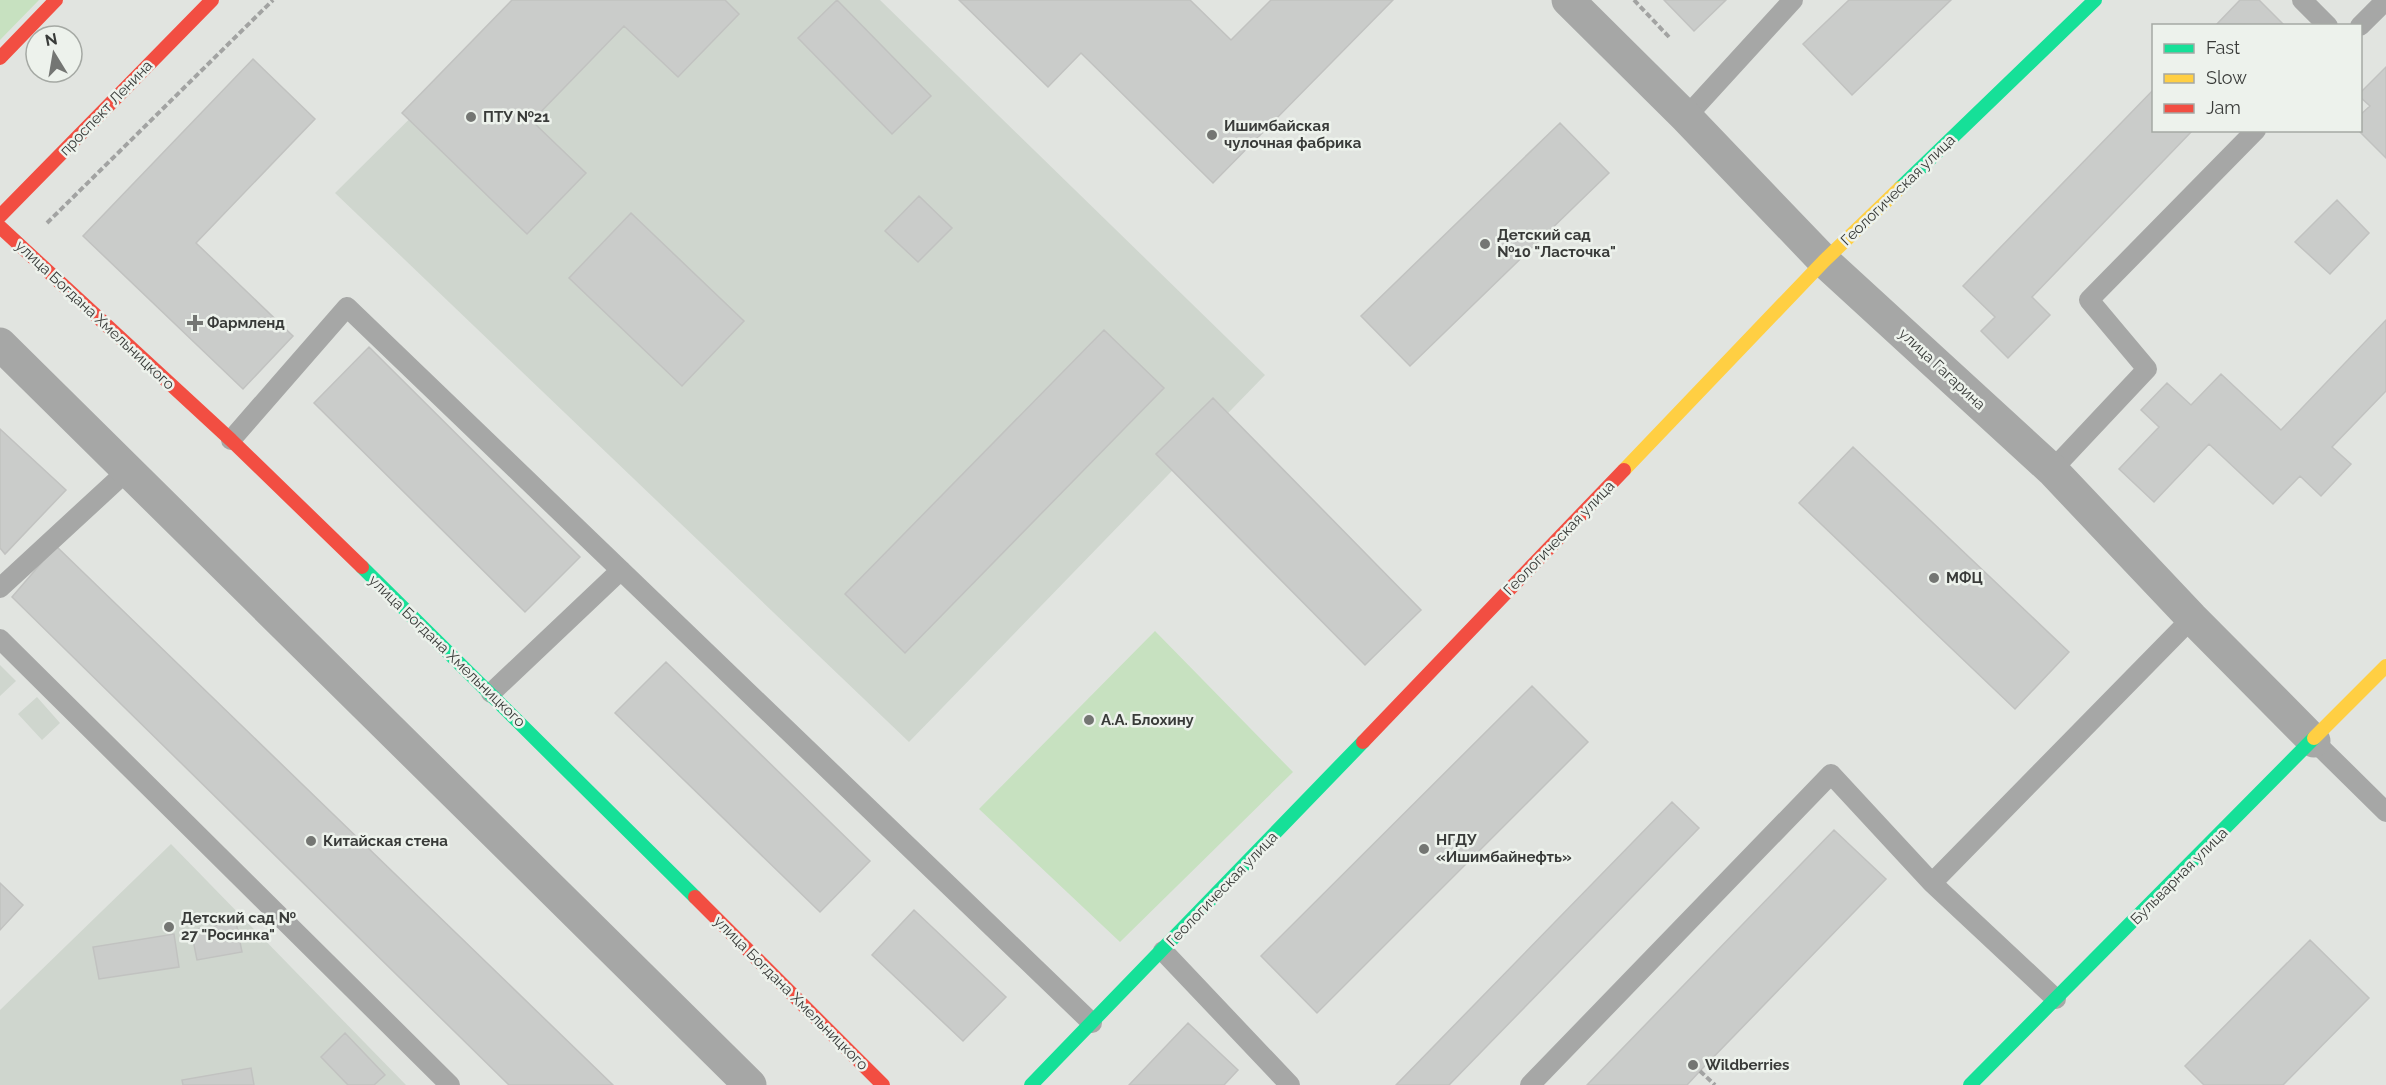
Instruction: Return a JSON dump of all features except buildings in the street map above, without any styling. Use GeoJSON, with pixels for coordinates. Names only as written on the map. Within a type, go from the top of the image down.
{"type":"FeatureCollection","features":[{"type":"Feature","properties":{"kind":"street"},"geometry":{"type":"LineString","coordinates":[[0,58],[56,0]]}},
{"type":"Feature","properties":{"kind":"street","name":"проспект Ленина"},"geometry":{"type":"LineString","coordinates":[[0,216],[212,0]]}},
{"type":"Feature","properties":{"kind":"street","name":"улица Гагарина"},"geometry":{"type":"LineString","coordinates":[[1568,0],[1686,117],[1824,261],[2052,470],[2192,618],[2314,741]]}},
{"type":"Feature","properties":{"kind":"street","name":"Геологическая улица"},"geometry":{"type":"LineString","coordinates":[[1031,1085],[1163,951],[1824,261],[2094,0]]}},
{"type":"Feature","properties":{"kind":"street","name":"улица Богдана Хмельницкого"},"geometry":{"type":"LineString","coordinates":[[0,227],[231,440],[491,693],[883,1085]]}},
{"type":"Feature","properties":{"kind":"street"},"geometry":{"type":"LineString","coordinates":[[0,344],[750,1085]]}},
{"type":"Feature","properties":{"kind":"street","name":"Бульварная улица"},"geometry":{"type":"LineString","coordinates":[[1970,1085],[2386,666]]}},
{"type":"Feature","properties":{"kind":"lane"},"geometry":{"type":"LineString","coordinates":[[1686,117],[1793,0]]}},
{"type":"Feature","properties":{"kind":"lane"},"geometry":{"type":"LineString","coordinates":[[2302,0],[2326,24]]}},
{"type":"Feature","properties":{"kind":"lane"},"geometry":{"type":"LineString","coordinates":[[2362,24],[2386,0]]}},
{"type":"Feature","properties":{"kind":"lane"},"geometry":{"type":"LineString","coordinates":[[2052,470],[2147,369],[2089,300],[2254,132]]}},
{"type":"Feature","properties":{"kind":"lane"},"geometry":{"type":"LineString","coordinates":[[231,440],[347,307],[1092,1023]]}},
{"type":"Feature","properties":{"kind":"lane"},"geometry":{"type":"LineString","coordinates":[[0,588],[128,470]]}},
{"type":"Feature","properties":{"kind":"lane"},"geometry":{"type":"LineString","coordinates":[[491,693],[621,570]]}},
{"type":"Feature","properties":{"kind":"lane"},"geometry":{"type":"LineString","coordinates":[[1932,883],[2192,618]]}},
{"type":"Feature","properties":{"kind":"lane"},"geometry":{"type":"LineString","coordinates":[[0,639],[450,1085]]}},
{"type":"Feature","properties":{"kind":"lane"},"geometry":{"type":"LineString","coordinates":[[2314,741],[2386,812]]}},
{"type":"Feature","properties":{"kind":"lane"},"geometry":{"type":"LineString","coordinates":[[1530,1085],[1831,774],[1932,883],[2056,999]]}},
{"type":"Feature","properties":{"kind":"lane"},"geometry":{"type":"LineString","coordinates":[[1163,951],[1290,1085]]}},
{"type":"Feature","properties":{"kind":"path"},"geometry":{"type":"LineString","coordinates":[[40,230],[273,0]]}},
{"type":"Feature","properties":{"kind":"path"},"geometry":{"type":"LineString","coordinates":[[1634,0],[1670,37]]}},
{"type":"Feature","properties":{"kind":"path"},"geometry":{"type":"LineString","coordinates":[[1700,1071],[1715,1085]]}},
{"type":"Feature","properties":{"kind":"shaded area"},"geometry":{"type":"Polygon","coordinates":[[[529,0],[880,0],[1265,375],[909,742],[335,193],[529,0]]]}},
{"type":"Feature","properties":{"kind":"shaded area"},"geometry":{"type":"Polygon","coordinates":[[[0,665],[16,681],[0,696],[0,665]]]}},
{"type":"Feature","properties":{"kind":"shaded area"},"geometry":{"type":"Polygon","coordinates":[[[37,697],[60,723],[42,740],[18,714],[37,697]]]}},
{"type":"Feature","properties":{"kind":"shaded area","name":"Детский сад № 27 \"Росинка\""},"geometry":{"type":"Polygon","coordinates":[[[171,844],[406,1085],[0,1085],[0,1010],[171,844]]]}},
{"type":"Feature","properties":{"kind":"green space"},"geometry":{"type":"Polygon","coordinates":[[[0,0],[39,0],[0,40],[0,0]]]}},
{"type":"Feature","properties":{"kind":"green space"},"geometry":{"type":"Polygon","coordinates":[[[1155,631],[1293,772],[1120,942],[979,809],[1155,631]]]}},
{"type":"Feature","properties":{"kind":"traffic: fast"},"geometry":{"type":"LineString","coordinates":[[1900,188],[2095,0]]}},
{"type":"Feature","properties":{"kind":"traffic: fast"},"geometry":{"type":"LineString","coordinates":[[362,567],[695,897]]}},
{"type":"Feature","properties":{"kind":"traffic: fast"},"geometry":{"type":"LineString","coordinates":[[1970,1085],[2314,738]]}},
{"type":"Feature","properties":{"kind":"traffic: fast"},"geometry":{"type":"LineString","coordinates":[[1031,1085],[1363,742]]}},
{"type":"Feature","properties":{"kind":"traffic: slow"},"geometry":{"type":"LineString","coordinates":[[1624,470],[1824,261],[1900,188]]}},
{"type":"Feature","properties":{"kind":"traffic: slow"},"geometry":{"type":"LineString","coordinates":[[2314,738],[2386,666]]}},
{"type":"Feature","properties":{"kind":"traffic: jam"},"geometry":{"type":"LineString","coordinates":[[0,58],[56,0]]}},
{"type":"Feature","properties":{"kind":"traffic: jam"},"geometry":{"type":"LineString","coordinates":[[0,216],[212,0]]}},
{"type":"Feature","properties":{"kind":"traffic: jam"},"geometry":{"type":"LineString","coordinates":[[0,227],[231,440],[362,567]]}},
{"type":"Feature","properties":{"kind":"traffic: jam"},"geometry":{"type":"LineString","coordinates":[[1363,742],[1624,470]]}},
{"type":"Feature","properties":{"kind":"traffic: jam"},"geometry":{"type":"LineString","coordinates":[[695,897],[883,1085]]}},
{"type":"Feature","properties":{"kind":"place","name":"ПТУ №21"},"geometry":{"type":"Point","coordinates":[471,117]}},
{"type":"Feature","properties":{"kind":"place","name":"Ишимбайская чулочная фабрика"},"geometry":{"type":"Point","coordinates":[1212,135]}},
{"type":"Feature","properties":{"kind":"place","name":"Детский сад №10 \"Ласточка\""},"geometry":{"type":"Point","coordinates":[1485,244]}},
{"type":"Feature","properties":{"kind":"place","name":"Фармленд"},"geometry":{"type":"Point","coordinates":[195,323]}},
{"type":"Feature","properties":{"kind":"place","name":"МФЦ"},"geometry":{"type":"Point","coordinates":[1934,578]}},
{"type":"Feature","properties":{"kind":"place","name":"А.А. Блохину"},"geometry":{"type":"Point","coordinates":[1089,720]}},
{"type":"Feature","properties":{"kind":"place","name":"Китайская стена"},"geometry":{"type":"Point","coordinates":[311,841]}},
{"type":"Feature","properties":{"kind":"place","name":"НГДУ «Ишимбайнефть»"},"geometry":{"type":"Point","coordinates":[1424,849]}},
{"type":"Feature","properties":{"kind":"place","name":"Детский сад № 27 \"Росинка\""},"geometry":{"type":"Point","coordinates":[169,927]}},
{"type":"Feature","properties":{"kind":"place","name":"Wildberries"},"geometry":{"type":"Point","coordinates":[1693,1065]}}]}
